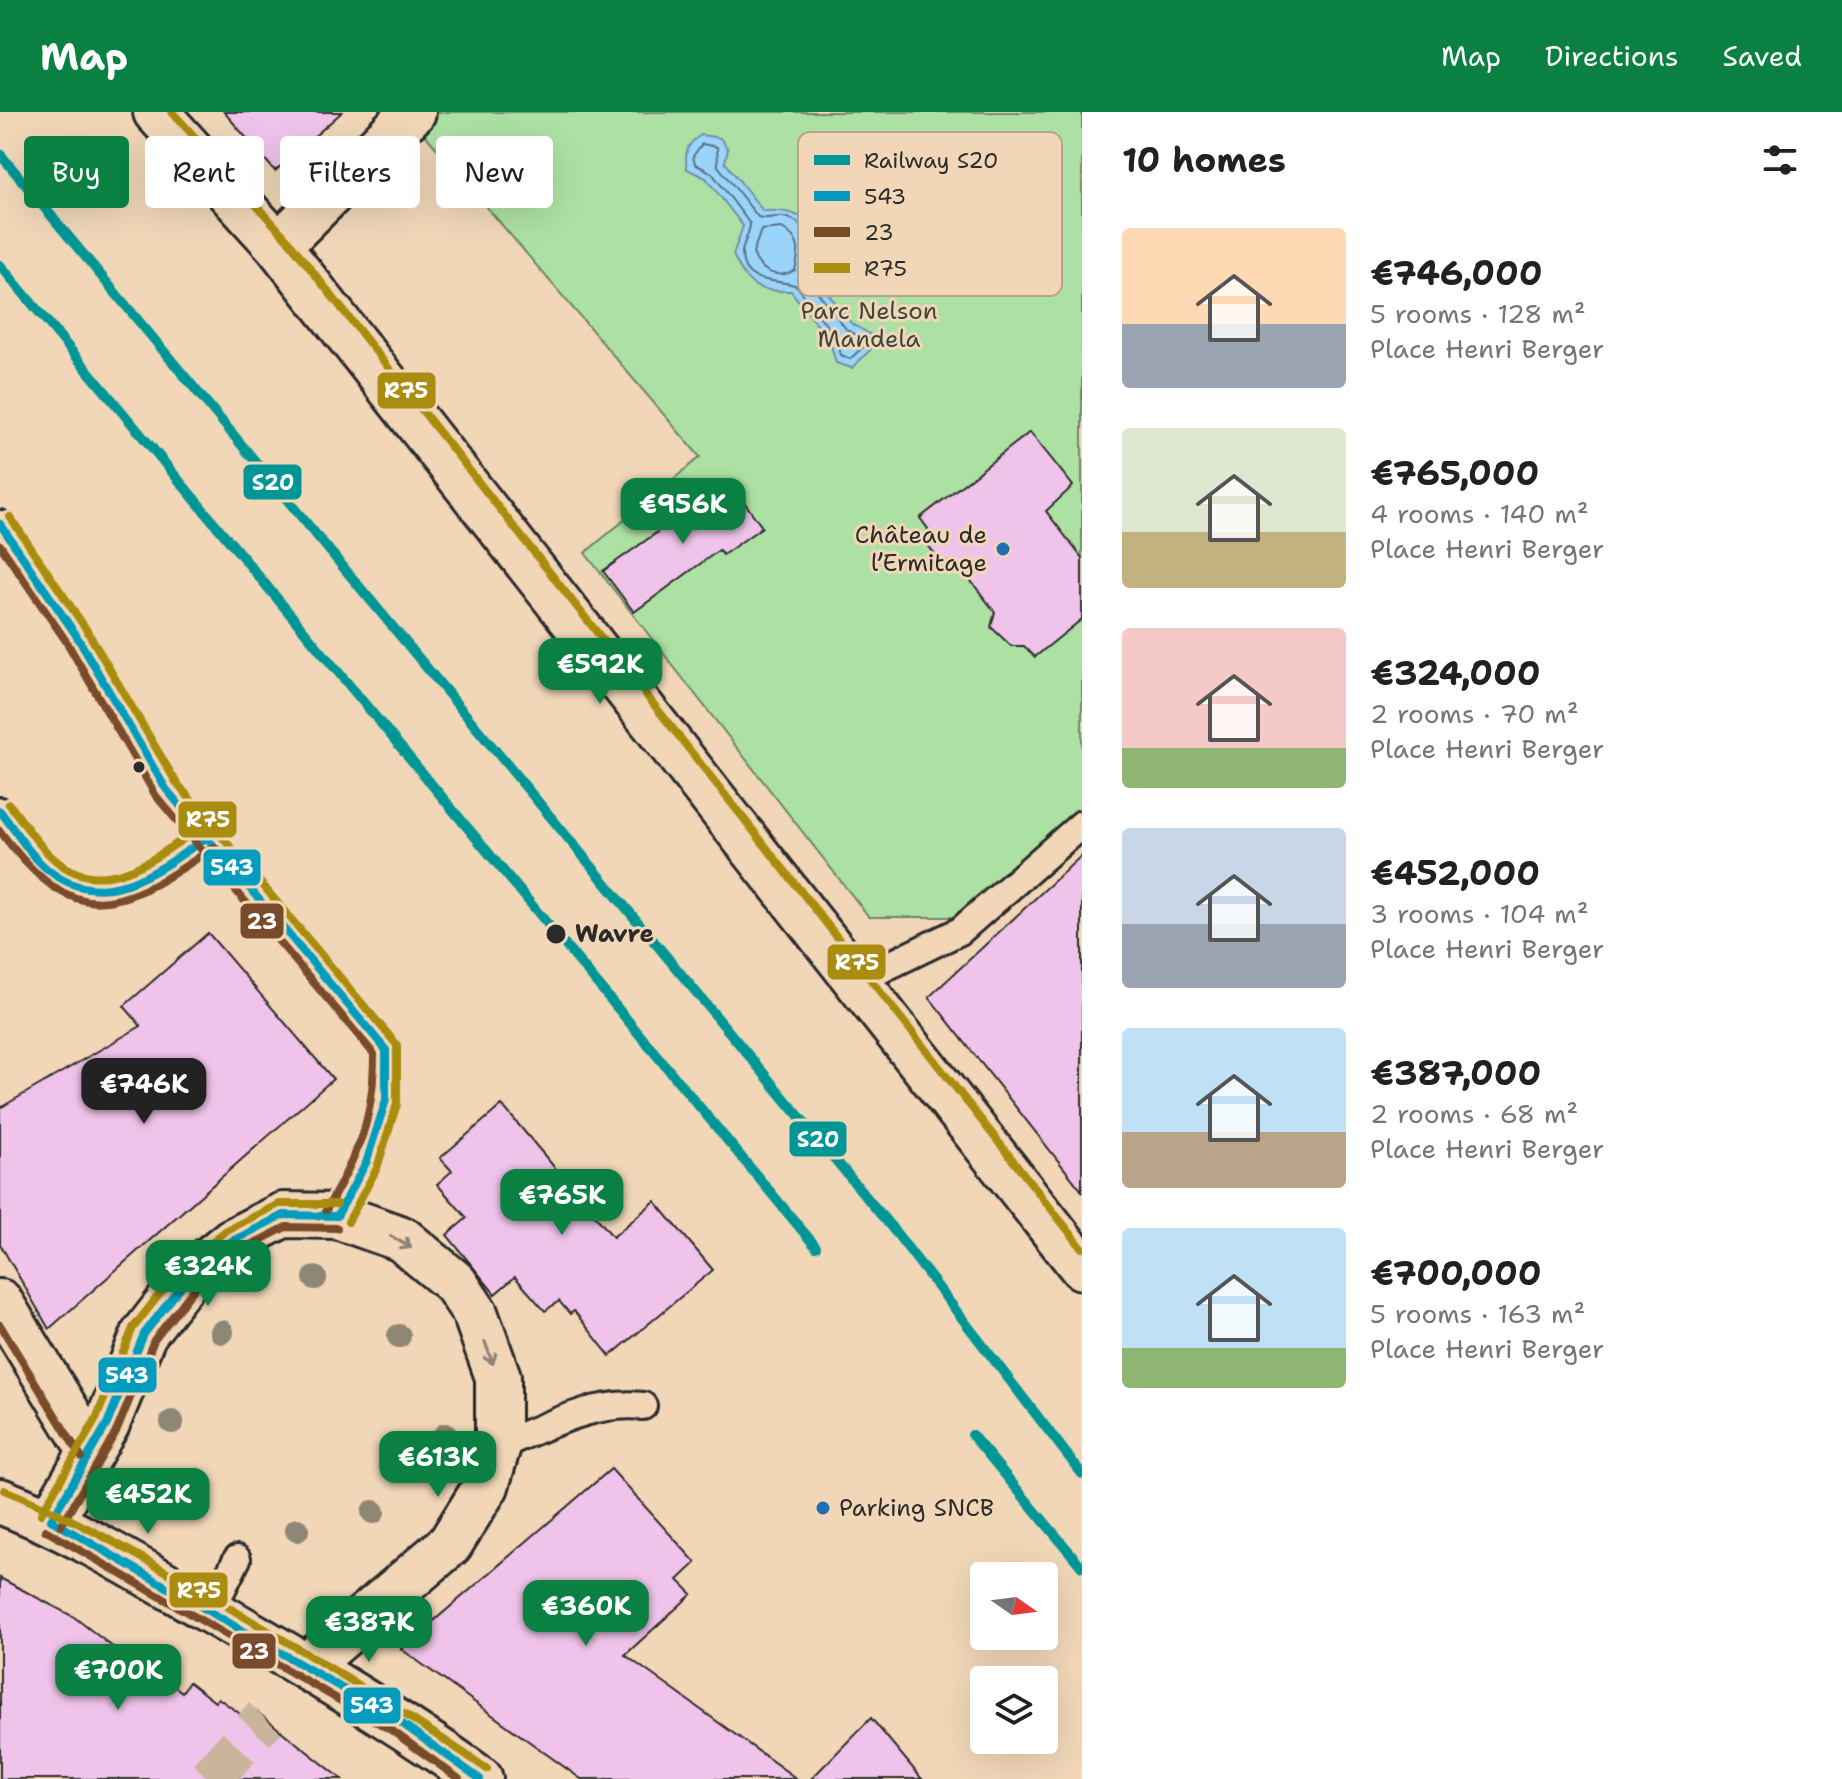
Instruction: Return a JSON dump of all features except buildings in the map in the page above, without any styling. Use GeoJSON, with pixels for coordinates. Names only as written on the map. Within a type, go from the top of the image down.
{"type":"FeatureCollection","features":[{"type":"Feature","properties":{"kind":"street"},"geometry":{"type":"LineString","coordinates":[[156,112],[278,246],[1082,1267]]}},
{"type":"Feature","properties":{"kind":"street"},"geometry":{"type":"LineString","coordinates":[[278,246],[413,112]]}},
{"type":"Feature","properties":{"kind":"street"},"geometry":{"type":"LineString","coordinates":[[51,1520],[107,1424],[144,1334],[189,1276],[232,1241],[283,1215],[337,1216],[402,1239],[455,1283],[468,1303],[498,1377],[498,1446],[486,1486],[450,1544],[307,1666]]}},
{"type":"Feature","properties":{"kind":"street"},"geometry":{"type":"LineString","coordinates":[[0,1302],[91,1451]]}},
{"type":"Feature","properties":{"kind":"street"},"geometry":{"type":"LineString","coordinates":[[0,1501],[51,1520],[307,1666],[397,1720],[480,1779]]}},
{"type":"Feature","properties":{"kind":"lane"},"geometry":{"type":"LineString","coordinates":[[0,524],[76,635],[166,789],[386,1050],[386,1100],[366,1163],[337,1216]]}},
{"type":"Feature","properties":{"kind":"lane"},"geometry":{"type":"LineString","coordinates":[[0,811],[48,871],[88,892],[138,884],[207,837]]}},
{"type":"Feature","properties":{"kind":"lane"},"geometry":{"type":"LineString","coordinates":[[859,980],[960,931],[1082,824]]}},
{"type":"Feature","properties":{"kind":"lane"},"geometry":{"type":"LineString","coordinates":[[498,1446],[589,1410],[625,1404],[643,1406]]}},
{"type":"Feature","properties":{"kind":"lane"},"geometry":{"type":"LineString","coordinates":[[211,1611],[237,1559]]}},
{"type":"Feature","properties":{"kind":"green space","name":"Parc Nelson Mandela"},"geometry":{"type":"Polygon","coordinates":[[[426,112],[1082,112],[1082,811],[966,917],[869,917],[585,553],[700,457],[488,208],[553,208],[553,136],[436,136],[436,148],[415,123],[426,112]]]}},
{"type":"Feature","properties":{"kind":"water"},"geometry":{"type":"Polygon","coordinates":[[[701,135],[720,138],[728,149],[725,162],[763,211],[798,216],[798,296],[830,296],[852,324],[870,334],[871,349],[852,368],[836,363],[830,342],[791,291],[761,288],[744,275],[733,255],[743,226],[706,178],[687,169],[686,158],[692,141],[701,135]]]}},
{"type":"Feature","properties":{"kind":"tunnel"},"geometry":{"type":"LineString","coordinates":[[209,1779],[265,1718]]}},
{"type":"Feature","properties":{"kind":"rail line","name":"S20"},"geometry":{"type":"LineString","coordinates":[[0,154],[897,1234],[1082,1474]]}},
{"type":"Feature","properties":{"kind":"rail line","name":"S20"},"geometry":{"type":"LineString","coordinates":[[0,265],[816,1247]]}},
{"type":"Feature","properties":{"kind":"rail line","name":"S20"},"geometry":{"type":"LineString","coordinates":[[972,1435],[1082,1567]]}},
{"type":"Feature","properties":{"kind":"transit line","name":"R75"},"geometry":{"type":"LineString","coordinates":[[172,112],[287,239],[1082,1248]]}},
{"type":"Feature","properties":{"kind":"transit line","name":"R75"},"geometry":{"type":"LineString","coordinates":[[10,517],[86,629],[176,782],[397,1045],[397,1104],[377,1168],[348,1222]]}},
{"type":"Feature","properties":{"kind":"transit line","name":"543"},"geometry":{"type":"LineString","coordinates":[[0,524],[76,635],[166,789],[386,1050],[386,1100],[366,1163],[337,1216]]}},
{"type":"Feature","properties":{"kind":"transit line","name":"23"},"geometry":{"type":"LineString","coordinates":[[0,545],[66,641],[156,796],[374,1054],[371,1099],[362,1136],[326,1210]]}},
{"type":"Feature","properties":{"kind":"transit line","name":"R75"},"geometry":{"type":"LineString","coordinates":[[9,804],[52,857],[71,870],[90,876],[109,876],[128,871],[200,827]]}},
{"type":"Feature","properties":{"kind":"transit line","name":"543"},"geometry":{"type":"LineString","coordinates":[[0,811],[40,863],[68,882],[88,888],[109,888],[130,883],[169,863],[207,837]]}},
{"type":"Feature","properties":{"kind":"transit line","name":"23"},"geometry":{"type":"LineString","coordinates":[[0,831],[27,864],[52,886],[76,898],[100,902],[125,897],[151,886],[214,847]]}},
{"type":"Feature","properties":{"kind":"transit line","name":"R75"},"geometry":{"type":"LineString","coordinates":[[41,1514],[96,1419],[133,1328],[180,1268],[225,1231],[279,1204],[337,1204]]}},
{"type":"Feature","properties":{"kind":"transit line","name":"543"},"geometry":{"type":"LineString","coordinates":[[51,1520],[107,1424],[144,1334],[189,1276],[232,1241],[283,1215],[337,1216]]}},
{"type":"Feature","properties":{"kind":"transit line","name":"23"},"geometry":{"type":"LineString","coordinates":[[61,1526],[117,1430],[154,1340],[198,1284],[239,1251],[286,1227],[337,1228]]}},
{"type":"Feature","properties":{"kind":"transit line","name":"23"},"geometry":{"type":"LineString","coordinates":[[0,1325],[81,1457]]}},
{"type":"Feature","properties":{"kind":"transit line","name":"R75"},"geometry":{"type":"LineString","coordinates":[[4,1490],[85,1527],[214,1599],[352,1681],[487,1769]]}},
{"type":"Feature","properties":{"kind":"transit line","name":"543"},"geometry":{"type":"LineString","coordinates":[[51,1520],[397,1720],[480,1779]]}},
{"type":"Feature","properties":{"kind":"transit line","name":"23"},"geometry":{"type":"LineString","coordinates":[[45,1530],[391,1730],[459,1779]]}},
{"type":"Feature","properties":{"kind":"place","name":"Château de l’Ermitage"},"geometry":{"type":"Point","coordinates":[1003,549]}},
{"type":"Feature","properties":{"kind":"place","name":"Wavre"},"geometry":{"type":"Point","coordinates":[556,934]}},
{"type":"Feature","properties":{"kind":"place","name":"Parking SNCB"},"geometry":{"type":"Point","coordinates":[823,1508]}}]}
